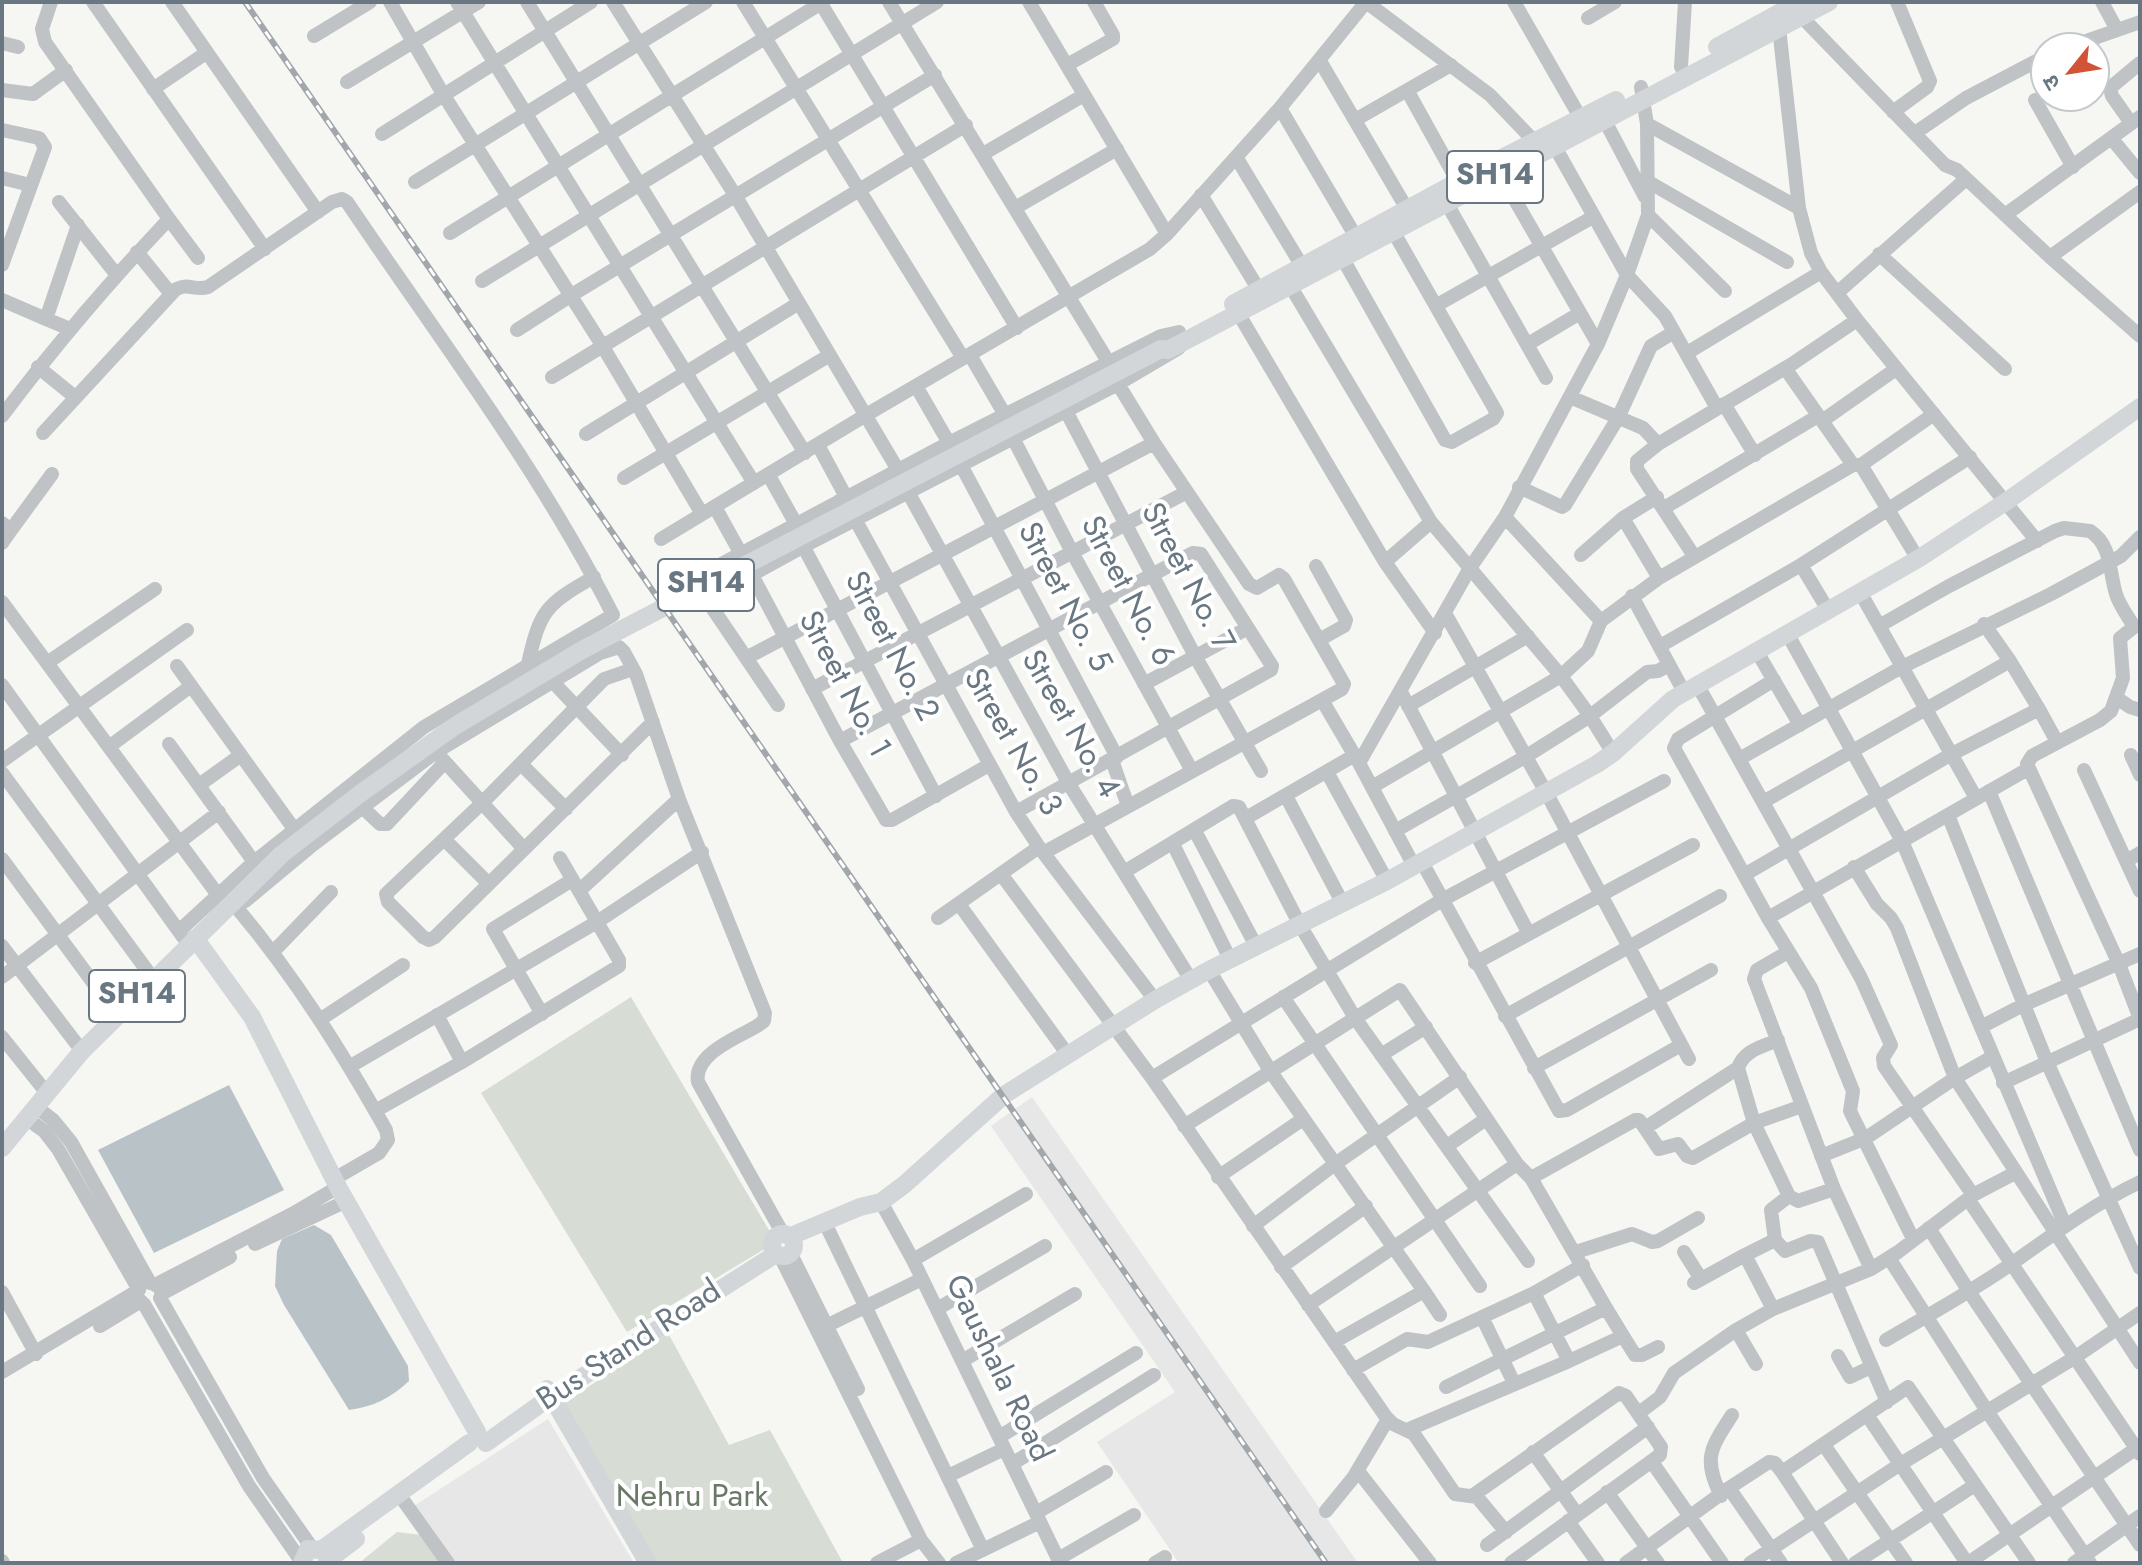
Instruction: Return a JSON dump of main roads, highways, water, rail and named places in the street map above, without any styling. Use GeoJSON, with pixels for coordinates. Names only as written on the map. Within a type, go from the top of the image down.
{"type":"FeatureCollection","features":[{"type":"Feature","properties":{"kind":"main road","name":"SH14"},"geometry":{"type":"LineString","coordinates":[[1545,140],[1604,119],[1681,67],[1800,8],[1829,2]]}},
{"type":"Feature","properties":{"kind":"main road","name":"SH14"},"geometry":{"type":"LineString","coordinates":[[2,1148],[82,1051],[282,854],[455,726],[582,650],[1157,351],[1164,341],[1182,337],[1236,309],[1291,287],[1339,253],[1497,168],[1580,117],[1642,93],[1779,28],[1800,8]]}},
{"type":"Feature","properties":{"kind":"main road","name":"SH14"},"geometry":{"type":"LineString","coordinates":[[1236,309],[1259,290],[1302,266],[1339,253],[1356,237],[1390,226],[1407,209],[1444,197],[1458,182],[1497,168]]}},
{"type":"Feature","properties":{"kind":"main road","name":"Bus Stand Road"},"geometry":{"type":"LineString","coordinates":[[313,1558],[477,1439],[783,1245],[827,1226],[864,1215],[905,1184],[1004,1095],[1155,1000],[1209,970],[1343,904],[1547,794],[1613,753],[1664,706],[1690,688],[1918,559],[2007,501],[2140,407]]}},
{"type":"Feature","properties":{"kind":"main road"},"geometry":{"type":"LineString","coordinates":[[192,942],[251,1033],[335,1191],[477,1439]]}},
{"type":"Feature","properties":{"kind":"main road"},"geometry":{"type":"LineString","coordinates":[[547,1395],[639,1563]]}},
{"type":"Feature","properties":{"kind":"main road"},"geometry":{"type":"LineString","coordinates":[[547,1395],[648,1563]]}},
{"type":"Feature","properties":{"kind":"railway"},"geometry":{"type":"LineString","coordinates":[[245,2],[1326,1563]]}},
{"type":"Feature","properties":{"kind":"park label","name":"Nehru Park"},"geometry":{"type":"Point","coordinates":[692,1498]}}]}
